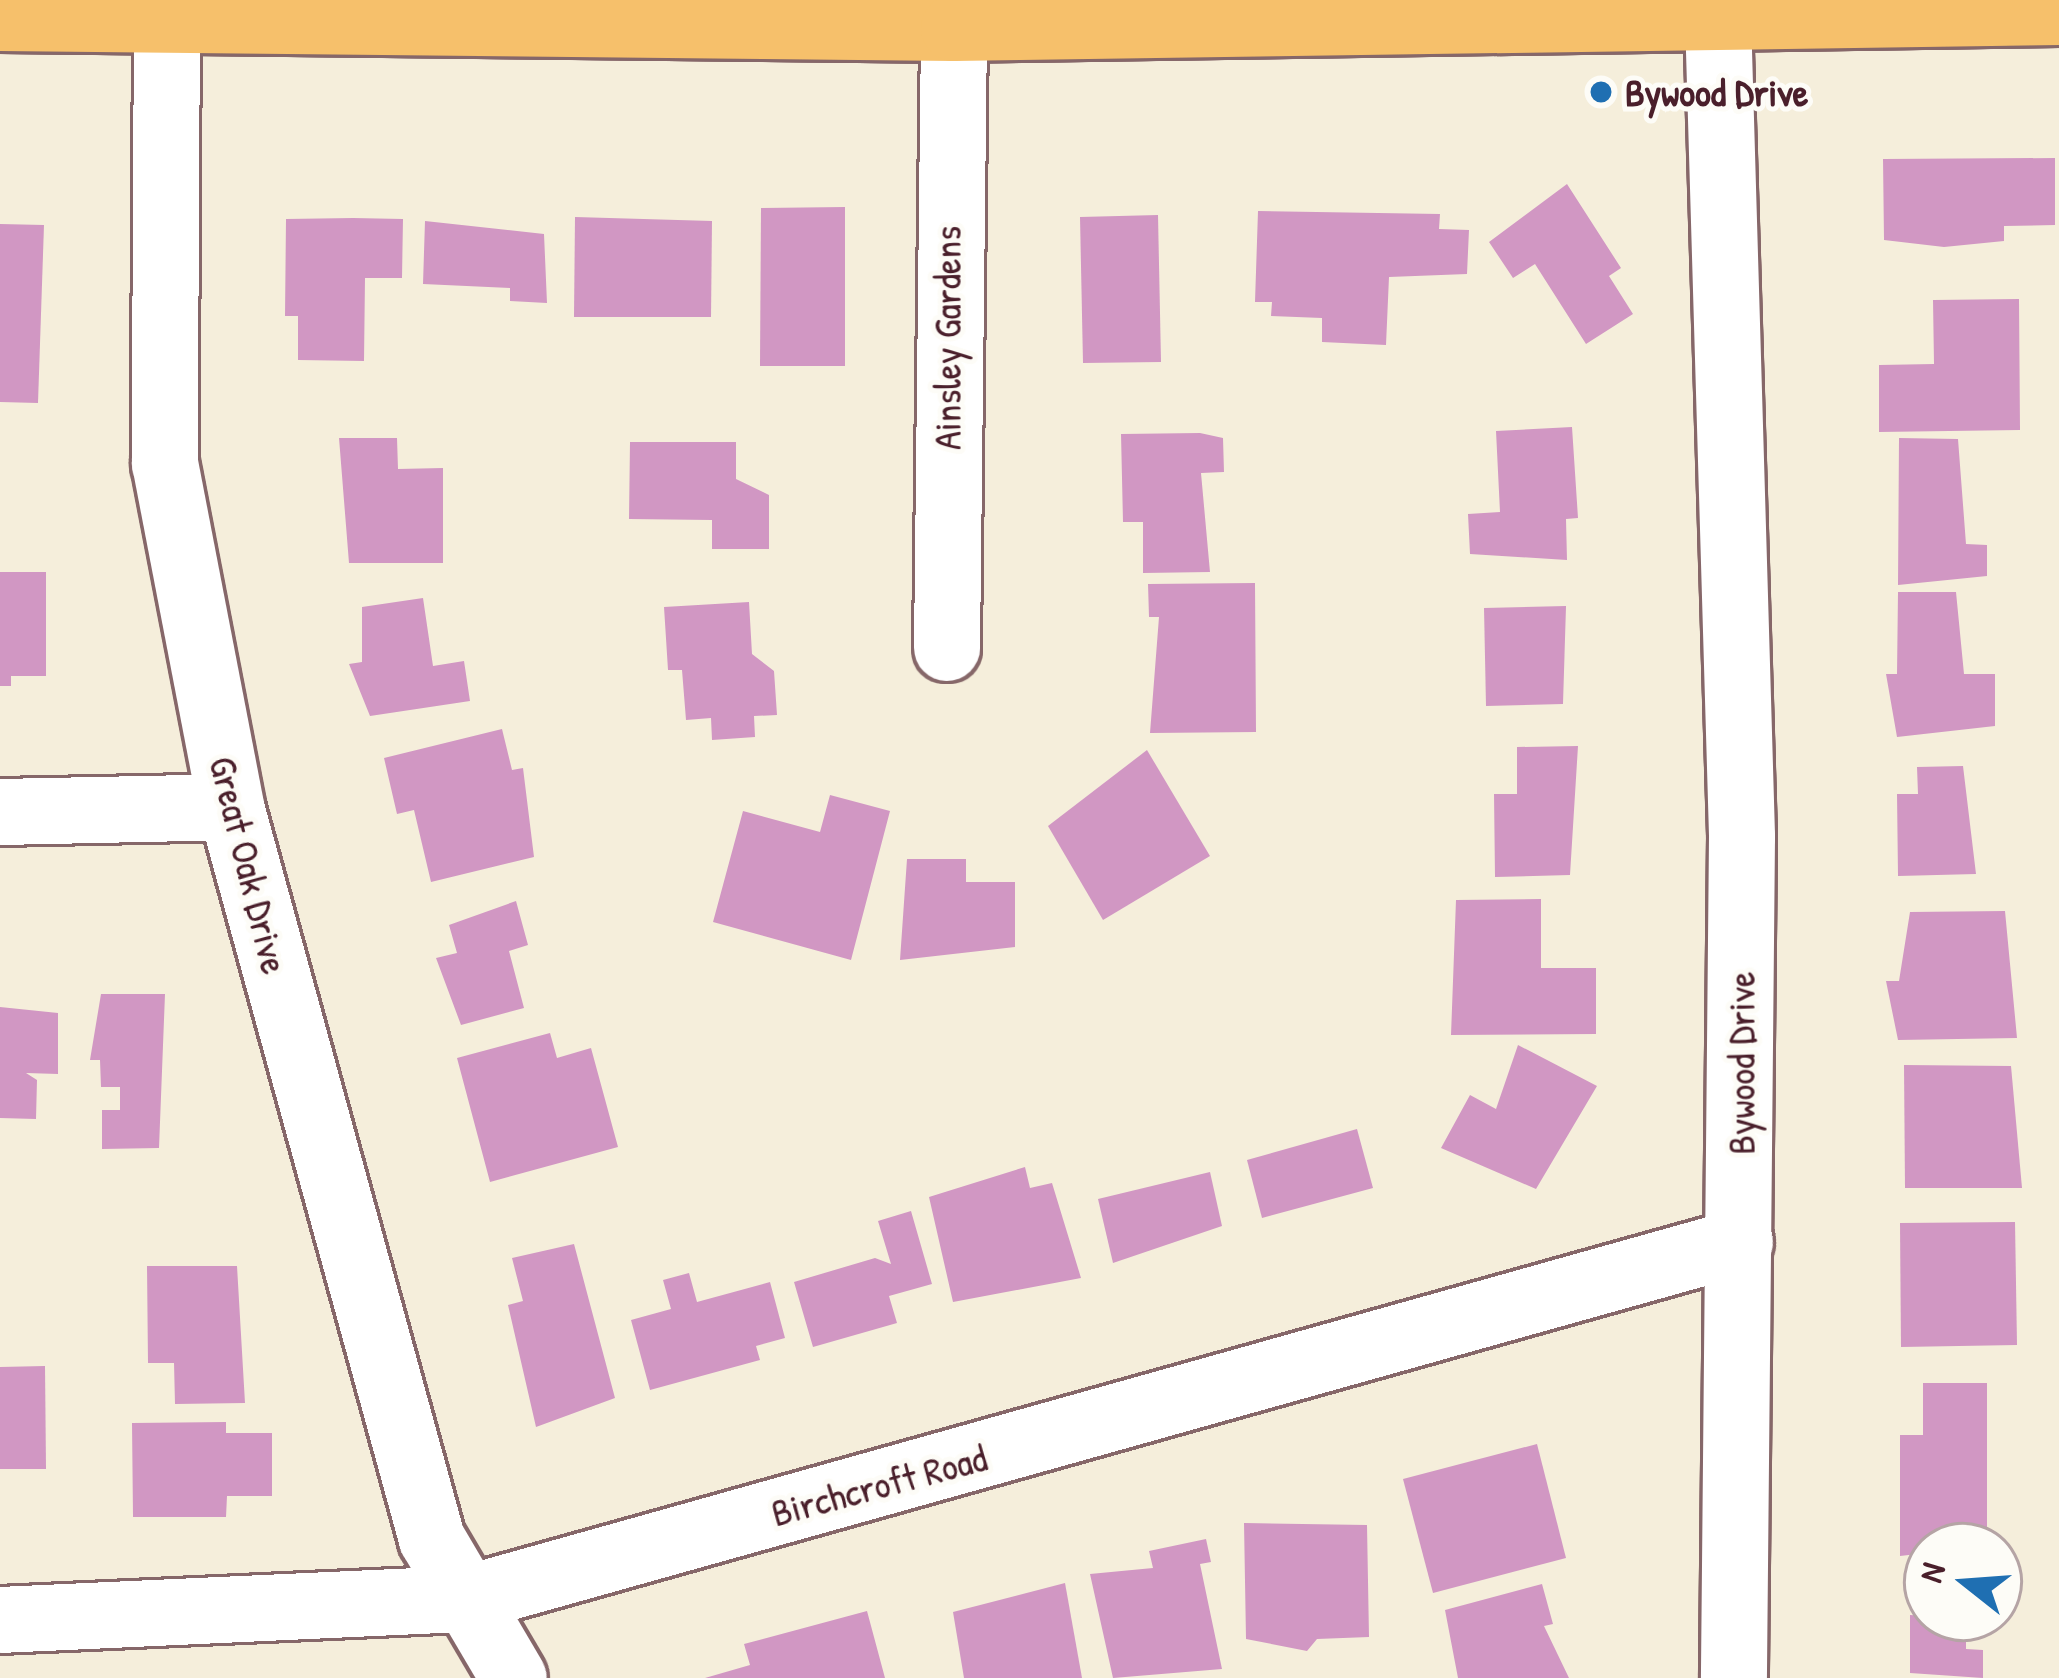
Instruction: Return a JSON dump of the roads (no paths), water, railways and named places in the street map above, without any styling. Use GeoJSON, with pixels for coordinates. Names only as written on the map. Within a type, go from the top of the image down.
{"type":"FeatureCollection","features":[{"type":"Feature","properties":{"kind":"main road"},"geometry":{"type":"LineString","coordinates":[[0,18],[787,14],[954,28],[1650,9],[1718,17],[2059,13]]}},
{"type":"Feature","properties":{"kind":"street","name":"Great Oak Drive"},"geometry":{"type":"LineString","coordinates":[[167,14],[165,463],[230,807],[433,1539],[514,1678]]}},
{"type":"Feature","properties":{"kind":"street","name":"Bywood Drive"},"geometry":{"type":"LineString","coordinates":[[1718,17],[1742,837],[1734,1678]]}},
{"type":"Feature","properties":{"kind":"street","name":"Ainsley Gardens"},"geometry":{"type":"LineString","coordinates":[[947,648],[954,28]]}},
{"type":"Feature","properties":{"kind":"street"},"geometry":{"type":"LineString","coordinates":[[0,812],[230,807]]}},
{"type":"Feature","properties":{"kind":"street","name":"Birchcroft Road"},"geometry":{"type":"LineString","coordinates":[[0,1620],[466,1599],[1740,1242]]}},
{"type":"Feature","properties":{"kind":"place","name":"Bywood Drive"},"geometry":{"type":"Point","coordinates":[1601,92]}}]}
